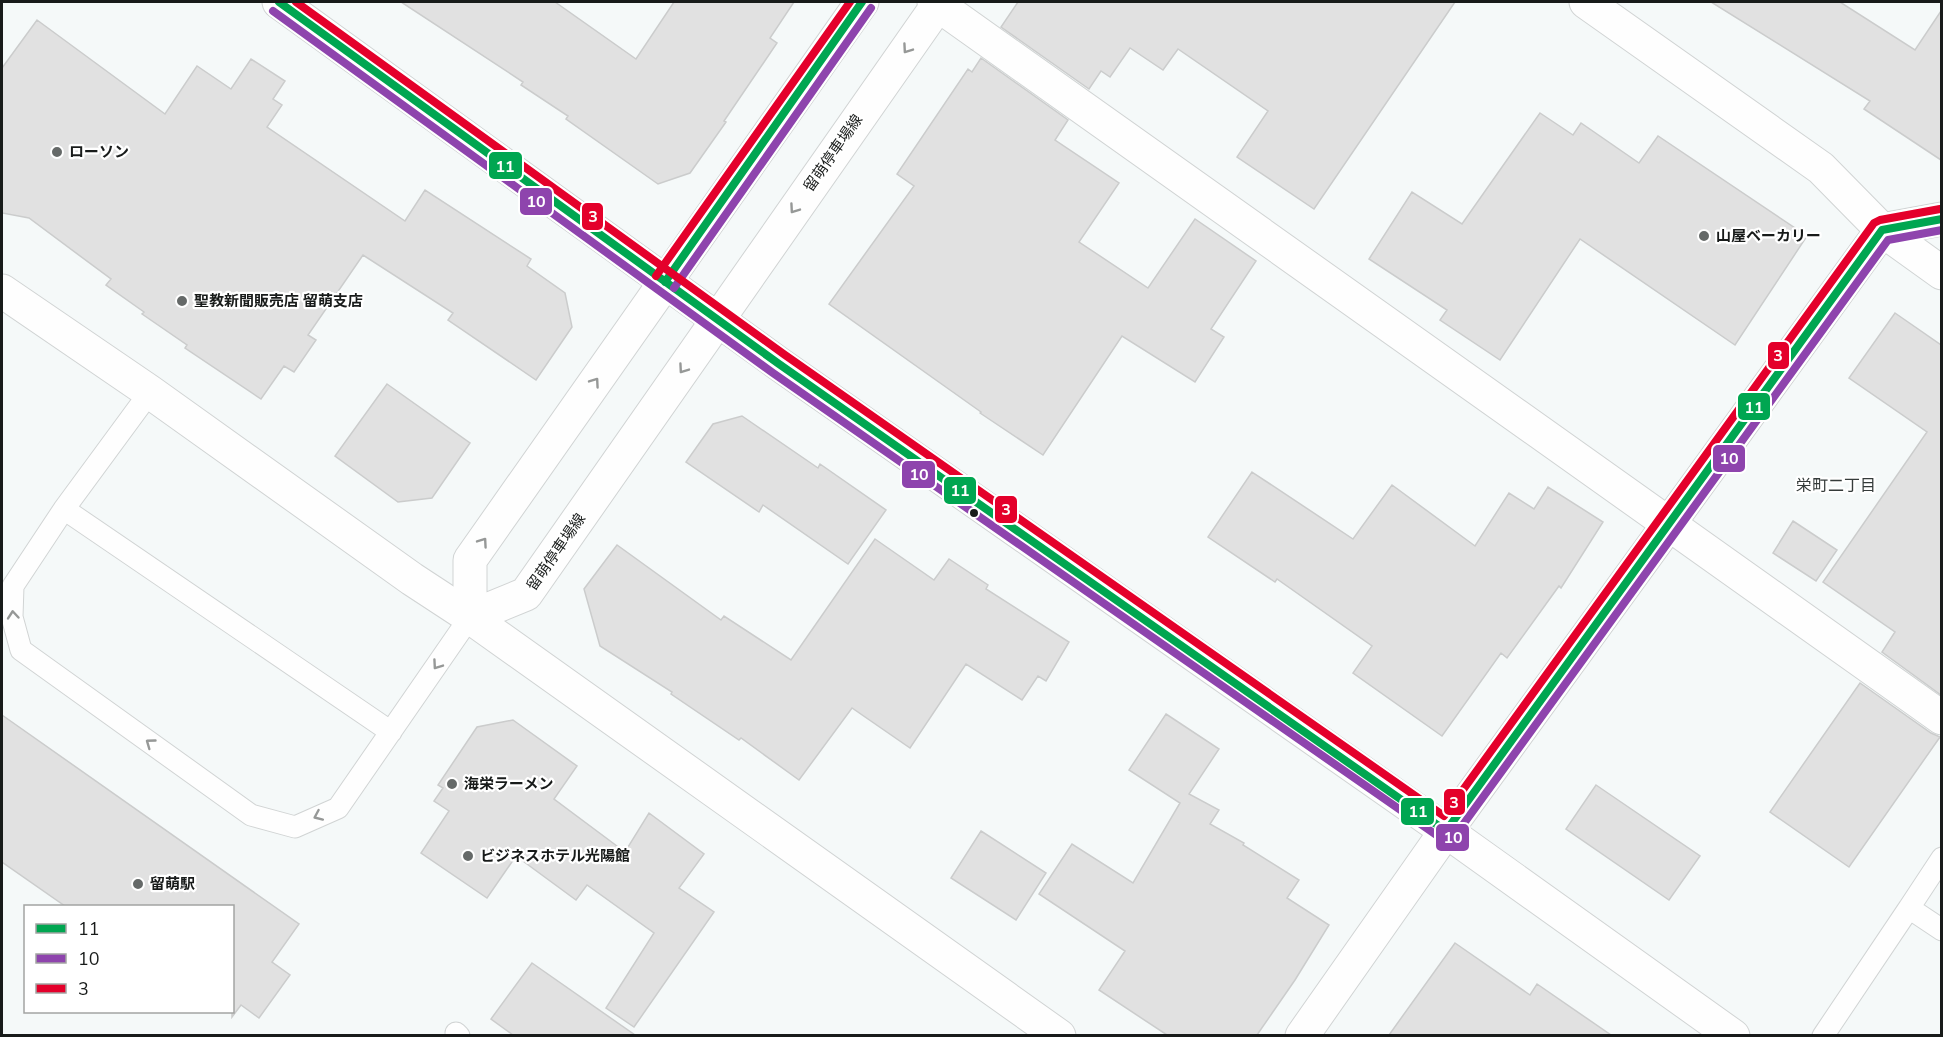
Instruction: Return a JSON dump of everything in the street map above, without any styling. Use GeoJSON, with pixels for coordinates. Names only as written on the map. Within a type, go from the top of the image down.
{"type":"FeatureCollection","features":[{"type":"Feature","properties":{"kind":"street"},"geometry":{"type":"LineString","coordinates":[[279,2],[717,320],[1446,831],[1732,1035]]}},
{"type":"Feature","properties":{"kind":"street"},"geometry":{"type":"LineString","coordinates":[[470,617],[470,560],[862,2]]}},
{"type":"Feature","properties":{"kind":"street"},"geometry":{"type":"LineString","coordinates":[[938,2],[1941,718]]}},
{"type":"Feature","properties":{"kind":"street","name":"留萌停車場線"},"geometry":{"type":"LineString","coordinates":[[470,617],[526,594],[938,2]]}},
{"type":"Feature","properties":{"kind":"street"},"geometry":{"type":"LineString","coordinates":[[1586,2],[1821,168],[1882,230],[1941,273]]}},
{"type":"Feature","properties":{"kind":"street"},"geometry":{"type":"LineString","coordinates":[[1302,1035],[1446,831],[1882,230],[1941,219]]}},
{"type":"Feature","properties":{"kind":"street"},"geometry":{"type":"LineString","coordinates":[[2,291],[150,392],[412,579],[470,617],[1059,1035]]}},
{"type":"Feature","properties":{"kind":"lane"},"geometry":{"type":"LineString","coordinates":[[150,392],[64,509],[14,586],[12,617],[21,650],[251,815],[295,827],[338,808],[470,617]]}},
{"type":"Feature","properties":{"kind":"lane"},"geometry":{"type":"LineString","coordinates":[[64,509],[391,732]]}},
{"type":"Feature","properties":{"kind":"lane"},"geometry":{"type":"LineString","coordinates":[[1823,1035],[1941,858]]}},
{"type":"Feature","properties":{"kind":"lane"},"geometry":{"type":"LineString","coordinates":[[1908,908],[1941,930]]}},
{"type":"Feature","properties":{"kind":"building"},"geometry":{"type":"Polygon","coordinates":[[[401,2],[555,2],[636,59],[674,2],[794,2],[770,38],[777,43],[690,173],[658,184],[566,119],[568,116],[521,85],[523,82],[401,2]]]}},
{"type":"Feature","properties":{"kind":"building"},"geometry":{"type":"Polygon","coordinates":[[[1018,2],[1455,2],[1314,209],[1237,157],[1268,111],[1178,49],[1163,70],[1130,48],[1110,77],[1101,71],[1089,89],[1001,27],[1018,2]]]}},
{"type":"Feature","properties":{"kind":"building"},"geometry":{"type":"Polygon","coordinates":[[[1711,2],[1840,2],[1915,50],[1941,11],[1941,160],[1864,109],[1870,101],[1711,2]]]}},
{"type":"Feature","properties":{"kind":"building"},"geometry":{"type":"Polygon","coordinates":[[[37,20],[165,114],[197,66],[231,89],[251,59],[285,81],[273,99],[282,105],[267,127],[405,221],[425,190],[531,259],[527,266],[565,293],[572,327],[536,380],[448,320],[453,313],[363,255],[308,335],[316,340],[294,372],[284,366],[261,399],[185,348],[187,345],[142,314],[144,312],[106,285],[111,279],[29,218],[2,213],[2,68],[37,20]]]}},
{"type":"Feature","properties":{"kind":"building"},"geometry":{"type":"Polygon","coordinates":[[[981,58],[1068,120],[1055,140],[1119,183],[1079,242],[1148,288],[1195,219],[1256,261],[1211,329],[1224,337],[1195,382],[1122,336],[1043,455],[980,413],[829,304],[914,186],[897,174],[968,69],[972,72],[981,58]]]}},
{"type":"Feature","properties":{"kind":"building"},"geometry":{"type":"Polygon","coordinates":[[[1540,113],[1573,135],[1581,123],[1639,163],[1658,136],[1807,236],[1735,345],[1580,239],[1500,360],[1440,320],[1447,310],[1369,259],[1412,192],[1462,224],[1540,113]]]}},
{"type":"Feature","properties":{"kind":"building"},"geometry":{"type":"Polygon","coordinates":[[[1895,313],[1941,345],[1941,695],[1882,652],[1895,632],[1823,582],[1927,432],[1849,378],[1895,313]]]}},
{"type":"Feature","properties":{"kind":"building"},"geometry":{"type":"Polygon","coordinates":[[[387,384],[470,443],[432,498],[398,502],[335,456],[387,384]]]}},
{"type":"Feature","properties":{"kind":"building"},"geometry":{"type":"Polygon","coordinates":[[[742,416],[818,468],[820,464],[886,510],[848,564],[763,505],[759,512],[686,462],[713,424],[742,416]]]}},
{"type":"Feature","properties":{"kind":"building"},"geometry":{"type":"Polygon","coordinates":[[[1252,472],[1353,539],[1392,485],[1475,546],[1509,493],[1534,509],[1548,487],[1603,522],[1561,588],[1559,586],[1507,658],[1501,653],[1442,736],[1353,673],[1372,646],[1277,579],[1275,582],[1208,537],[1252,472]]]}},
{"type":"Feature","properties":{"kind":"building"},"geometry":{"type":"Polygon","coordinates":[[[1793,521],[1837,550],[1816,581],[1773,553],[1793,521]]]}},
{"type":"Feature","properties":{"kind":"building"},"geometry":{"type":"Polygon","coordinates":[[[875,539],[934,580],[949,559],[988,585],[986,589],[1069,642],[1046,681],[1038,676],[1022,700],[966,664],[910,748],[852,708],[799,780],[741,738],[739,740],[671,694],[672,692],[600,646],[584,589],[617,545],[721,620],[724,616],[791,660],[875,539]]]}},
{"type":"Feature","properties":{"kind":"building"},"geometry":{"type":"Polygon","coordinates":[[[1860,683],[1940,737],[1849,867],[1770,812],[1860,683]]]}},
{"type":"Feature","properties":{"kind":"building"},"geometry":{"type":"Polygon","coordinates":[[[1166,714],[1219,749],[1189,794],[1219,810],[1210,824],[1244,843],[1243,845],[1299,880],[1287,898],[1329,925],[1257,1035],[1167,1035],[1099,990],[1125,951],[1039,894],[1072,844],[1133,883],[1180,803],[1129,770],[1166,714]]]}},
{"type":"Feature","properties":{"kind":"building","name":"留萌駅"},"geometry":{"type":"Polygon","coordinates":[[[2,715],[299,924],[272,962],[290,975],[259,1018],[241,1005],[232,1017],[234,1013],[234,905],[64,905],[2,862],[2,715]]]}},
{"type":"Feature","properties":{"kind":"building"},"geometry":{"type":"Polygon","coordinates":[[[513,720],[577,766],[554,799],[625,852],[649,813],[704,854],[679,888],[714,912],[634,1027],[606,1008],[654,933],[587,885],[576,900],[516,856],[487,898],[421,853],[449,811],[434,801],[443,788],[438,785],[477,727],[513,720]]]}},
{"type":"Feature","properties":{"kind":"building"},"geometry":{"type":"Polygon","coordinates":[[[1596,785],[1700,856],[1669,900],[1566,829],[1596,785]]]}},
{"type":"Feature","properties":{"kind":"building"},"geometry":{"type":"Polygon","coordinates":[[[981,831],[1046,873],[1016,920],[951,878],[981,831]]]}},
{"type":"Feature","properties":{"kind":"building"},"geometry":{"type":"Polygon","coordinates":[[[1455,943],[1530,995],[1537,984],[1611,1035],[1389,1035],[1455,943]]]}},
{"type":"Feature","properties":{"kind":"building"},"geometry":{"type":"Polygon","coordinates":[[[532,963],[635,1035],[513,1035],[491,1019],[532,963]]]}},
{"type":"Feature","properties":{"kind":"transit line","name":"11"},"geometry":{"type":"LineString","coordinates":[[279,2],[779,364],[1446,831],[1882,230],[1942,219]]}},
{"type":"Feature","properties":{"kind":"transit line","name":"3"},"geometry":{"type":"LineString","coordinates":[[296,2],[785,355],[1444,816],[1874,223],[1940,209]]}},
{"type":"Feature","properties":{"kind":"transit line","name":"3"},"geometry":{"type":"LineString","coordinates":[[656,276],[850,2]]}},
{"type":"Feature","properties":{"kind":"transit line","name":"11"},"geometry":{"type":"LineString","coordinates":[[665,282],[862,2]]}},
{"type":"Feature","properties":{"kind":"transit line","name":"10"},"geometry":{"type":"LineString","coordinates":[[674,288],[871,8]]}},
{"type":"Feature","properties":{"kind":"transit line","name":"10"},"geometry":{"type":"LineString","coordinates":[[273,11],[773,373],[1445,841],[1454,837],[1888,240],[1942,230]]}},
{"type":"Feature","properties":{"kind":"place","name":"ローソン"},"geometry":{"type":"Point","coordinates":[57,152]}},
{"type":"Feature","properties":{"kind":"place","name":"山屋ベーカリー"},"geometry":{"type":"Point","coordinates":[1704,236]}},
{"type":"Feature","properties":{"kind":"place","name":"聖教新聞販売店 留萌支店"},"geometry":{"type":"Point","coordinates":[182,301]}},
{"type":"Feature","properties":{"kind":"place","name":"海栄ラーメン"},"geometry":{"type":"Point","coordinates":[452,784]}},
{"type":"Feature","properties":{"kind":"place","name":"ビジネスホテル光陽館"},"geometry":{"type":"Point","coordinates":[468,856]}},
{"type":"Feature","properties":{"kind":"place","name":"留萌駅"},"geometry":{"type":"Point","coordinates":[138,884]}},
{"type":"Feature","properties":{"kind":"district","name":"栄町二丁目"},"geometry":{"type":"Point","coordinates":[1836,485]}}]}
